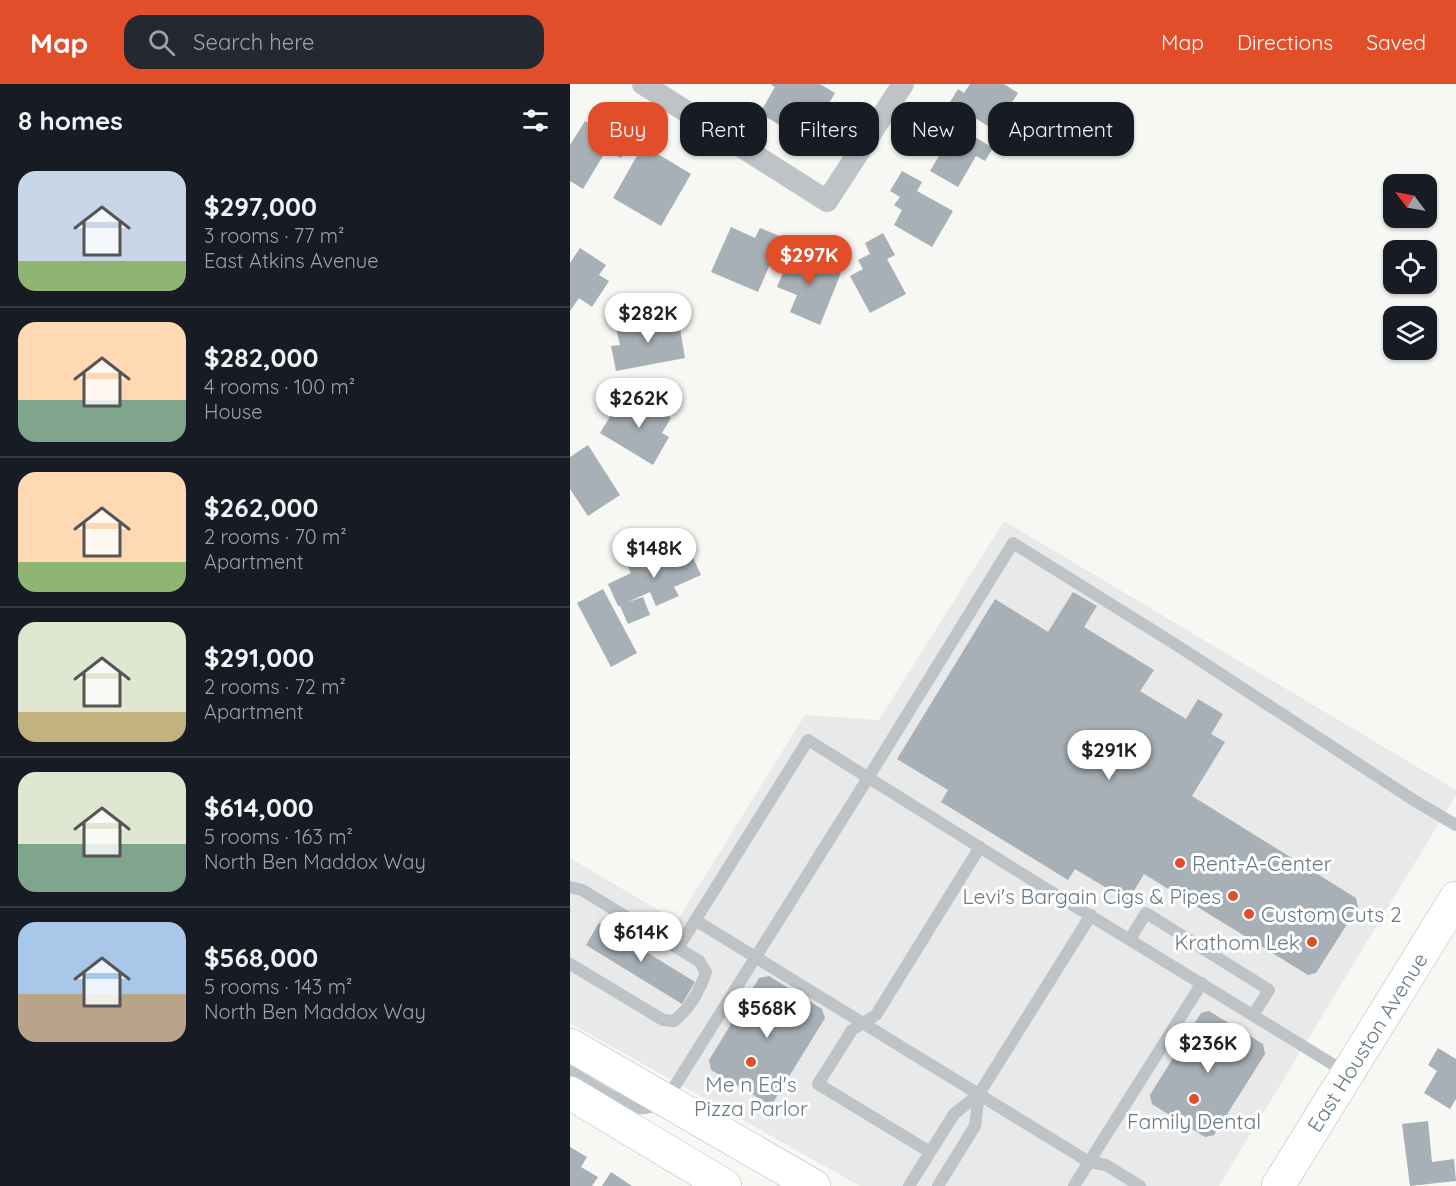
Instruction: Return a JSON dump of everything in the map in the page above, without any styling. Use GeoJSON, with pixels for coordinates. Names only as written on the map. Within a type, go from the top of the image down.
{"type":"FeatureCollection","features":[{"type":"Feature","properties":{"kind":"main road","name":"East Houston Avenue"},"geometry":{"type":"LineString","coordinates":[[1278,1186],[1456,898]]}},
{"type":"Feature","properties":{"kind":"main road"},"geometry":{"type":"LineString","coordinates":[[570,1045],[814,1186]]}},
{"type":"Feature","properties":{"kind":"main road"},"geometry":{"type":"LineString","coordinates":[[570,1093],[725,1186]]}},
{"type":"Feature","properties":{"kind":"street"},"geometry":{"type":"LineString","coordinates":[[643,84],[827,201],[903,84]]}},
{"type":"Feature","properties":{"kind":"lane"},"geometry":{"type":"LineString","coordinates":[[570,1072],[625,1103],[640,1108],[656,1106],[666,1100],[1013,543],[1456,825]]}},
{"type":"Feature","properties":{"kind":"lane"},"geometry":{"type":"LineString","coordinates":[[678,948],[808,740],[1348,1073]]}},
{"type":"Feature","properties":{"kind":"lane"},"geometry":{"type":"LineString","coordinates":[[930,1152],[818,1083],[852,1030],[876,1015],[980,847]]}},
{"type":"Feature","properties":{"kind":"lane"},"geometry":{"type":"LineString","coordinates":[[570,887],[582,890],[699,961],[706,972],[684,1013],[674,1021],[663,1020],[570,964]]}},
{"type":"Feature","properties":{"kind":"lane"},"geometry":{"type":"LineString","coordinates":[[1130,939],[1146,913],[1269,990],[1253,1015]]}},
{"type":"Feature","properties":{"kind":"lane"},"geometry":{"type":"LineString","coordinates":[[909,1186],[954,1114],[979,1094],[1091,915]]}},
{"type":"Feature","properties":{"kind":"lane"},"geometry":{"type":"LineString","coordinates":[[695,920],[1089,1162],[1106,1165],[1140,1186]]}},
{"type":"Feature","properties":{"kind":"lane"},"geometry":{"type":"LineString","coordinates":[[1074,1186],[1202,983]]}},
{"type":"Feature","properties":{"kind":"lane"},"geometry":{"type":"LineString","coordinates":[[938,1186],[975,1126],[979,1094]]}},
{"type":"Feature","properties":{"kind":"shaded area"},"geometry":{"type":"Polygon","coordinates":[[[1004,521],[1456,790],[1456,795],[1219,1186],[860,1186],[570,1023],[570,858],[677,921],[805,715],[879,720],[1004,521]]]}},
{"type":"Feature","properties":{"kind":"building"},"geometry":{"type":"Polygon","coordinates":[[[770,84],[820,84],[835,93],[830,102],[779,102],[779,125],[767,117],[766,102],[775,87],[770,84]]]}},
{"type":"Feature","properties":{"kind":"building"},"geometry":{"type":"Polygon","coordinates":[[[970,84],[1004,84],[1018,93],[1012,102],[988,102],[988,126],[976,119],[976,102],[950,102],[958,89],[964,93],[970,84]]]}},
{"type":"Feature","properties":{"kind":"building"},"geometry":{"type":"Polygon","coordinates":[[[585,121],[588,123],[588,156],[603,156],[583,189],[570,181],[570,145],[585,121]]]}},
{"type":"Feature","properties":{"kind":"building"},"geometry":{"type":"Polygon","coordinates":[[[976,138],[988,145],[988,156],[985,161],[976,156],[976,138]]]}},
{"type":"Feature","properties":{"kind":"building"},"geometry":{"type":"Polygon","coordinates":[[[637,156],[661,156],[691,174],[661,226],[613,198],[637,156]]]}},
{"type":"Feature","properties":{"kind":"building"},"geometry":{"type":"Polygon","coordinates":[[[939,156],[976,156],[958,187],[930,171],[939,156]]]}},
{"type":"Feature","properties":{"kind":"building"},"geometry":{"type":"Polygon","coordinates":[[[902,171],[922,182],[917,191],[953,211],[932,247],[894,225],[902,210],[894,205],[900,197],[890,191],[902,171]]]}},
{"type":"Feature","properties":{"kind":"building"},"geometry":{"type":"Polygon","coordinates":[[[731,227],[755,238],[760,228],[782,237],[758,292],[711,272],[731,227]]]}},
{"type":"Feature","properties":{"kind":"building"},"geometry":{"type":"Polygon","coordinates":[[[883,233],[895,255],[887,259],[906,294],[870,313],[850,276],[863,269],[858,260],[870,254],[865,243],[883,233]]]}},
{"type":"Feature","properties":{"kind":"building"},"geometry":{"type":"Polygon","coordinates":[[[580,248],[606,265],[599,275],[609,281],[592,307],[579,298],[570,311],[570,263],[580,248]]]}},
{"type":"Feature","properties":{"kind":"building"},"geometry":{"type":"Polygon","coordinates":[[[793,250],[841,273],[820,325],[790,312],[797,295],[777,287],[793,250]]]}},
{"type":"Feature","properties":{"kind":"building"},"geometry":{"type":"Polygon","coordinates":[[[678,317],[685,358],[616,371],[611,346],[620,345],[616,328],[678,317]]]}},
{"type":"Feature","properties":{"kind":"building"},"geometry":{"type":"Polygon","coordinates":[[[633,394],[671,418],[662,433],[669,437],[653,465],[600,433],[614,410],[621,414],[633,394]]]}},
{"type":"Feature","properties":{"kind":"building"},"geometry":{"type":"Polygon","coordinates":[[[588,445],[620,495],[588,516],[570,489],[570,457],[588,445]]]}},
{"type":"Feature","properties":{"kind":"building"},"geometry":{"type":"Polygon","coordinates":[[[683,536],[701,575],[674,587],[679,596],[656,606],[650,592],[628,602],[643,597],[650,615],[628,624],[608,584],[631,573],[627,565],[683,536]]]}},
{"type":"Feature","properties":{"kind":"building"},"geometry":{"type":"Polygon","coordinates":[[[603,589],[637,653],[611,667],[577,603],[603,589]]]}},
{"type":"Feature","properties":{"kind":"building"},"geometry":{"type":"Polygon","coordinates":[[[1073,592],[1097,606],[1084,627],[1154,670],[1140,691],[1186,719],[1198,699],[1223,714],[1211,734],[1225,742],[1192,796],[1356,898],[1358,907],[1316,973],[1308,975],[1144,874],[1128,901],[1075,869],[1068,880],[941,802],[948,790],[897,759],[995,599],[1048,632],[1073,592]]]}},
{"type":"Feature","properties":{"kind":"building"},"geometry":{"type":"Polygon","coordinates":[[[599,923],[695,982],[682,1004],[586,945],[599,923]]]}},
{"type":"Feature","properties":{"kind":"building"},"geometry":{"type":"Polygon","coordinates":[[[769,976],[822,1009],[825,1018],[774,1101],[767,1103],[711,1070],[709,1060],[759,978],[769,976]]]}},
{"type":"Feature","properties":{"kind":"building"},"geometry":{"type":"Polygon","coordinates":[[[1209,1011],[1263,1044],[1265,1054],[1214,1135],[1205,1137],[1152,1104],[1150,1095],[1201,1013],[1209,1011]]]}},
{"type":"Feature","properties":{"kind":"building"},"geometry":{"type":"Polygon","coordinates":[[[1438,1048],[1456,1059],[1456,1099],[1450,1109],[1424,1093],[1437,1071],[1428,1065],[1438,1048]]]}},
{"type":"Feature","properties":{"kind":"building"},"geometry":{"type":"Polygon","coordinates":[[[1428,1121],[1432,1162],[1454,1159],[1456,1181],[1410,1186],[1402,1124],[1428,1121]]]}},
{"type":"Feature","properties":{"kind":"building"},"geometry":{"type":"Polygon","coordinates":[[[570,1147],[587,1157],[581,1167],[598,1177],[592,1186],[570,1186],[570,1147]]]}},
{"type":"Feature","properties":{"kind":"building"},"geometry":{"type":"Polygon","coordinates":[[[611,1172],[632,1186],[602,1186],[611,1172]]]}},
{"type":"Feature","properties":{"kind":"place","name":"Rent-A-Center"},"geometry":{"type":"Point","coordinates":[1180,863]}},
{"type":"Feature","properties":{"kind":"place","name":"Levi's Bargain Cigs & Pipes"},"geometry":{"type":"Point","coordinates":[1233,896]}},
{"type":"Feature","properties":{"kind":"place","name":"Custom Cuts 2"},"geometry":{"type":"Point","coordinates":[1249,914]}},
{"type":"Feature","properties":{"kind":"place","name":"Krathom Lek"},"geometry":{"type":"Point","coordinates":[1312,942]}},
{"type":"Feature","properties":{"kind":"place","name":"Me n Ed's Pizza Parlor"},"geometry":{"type":"Point","coordinates":[751,1062]}},
{"type":"Feature","properties":{"kind":"place","name":"Family Dental"},"geometry":{"type":"Point","coordinates":[1194,1099]}}]}
